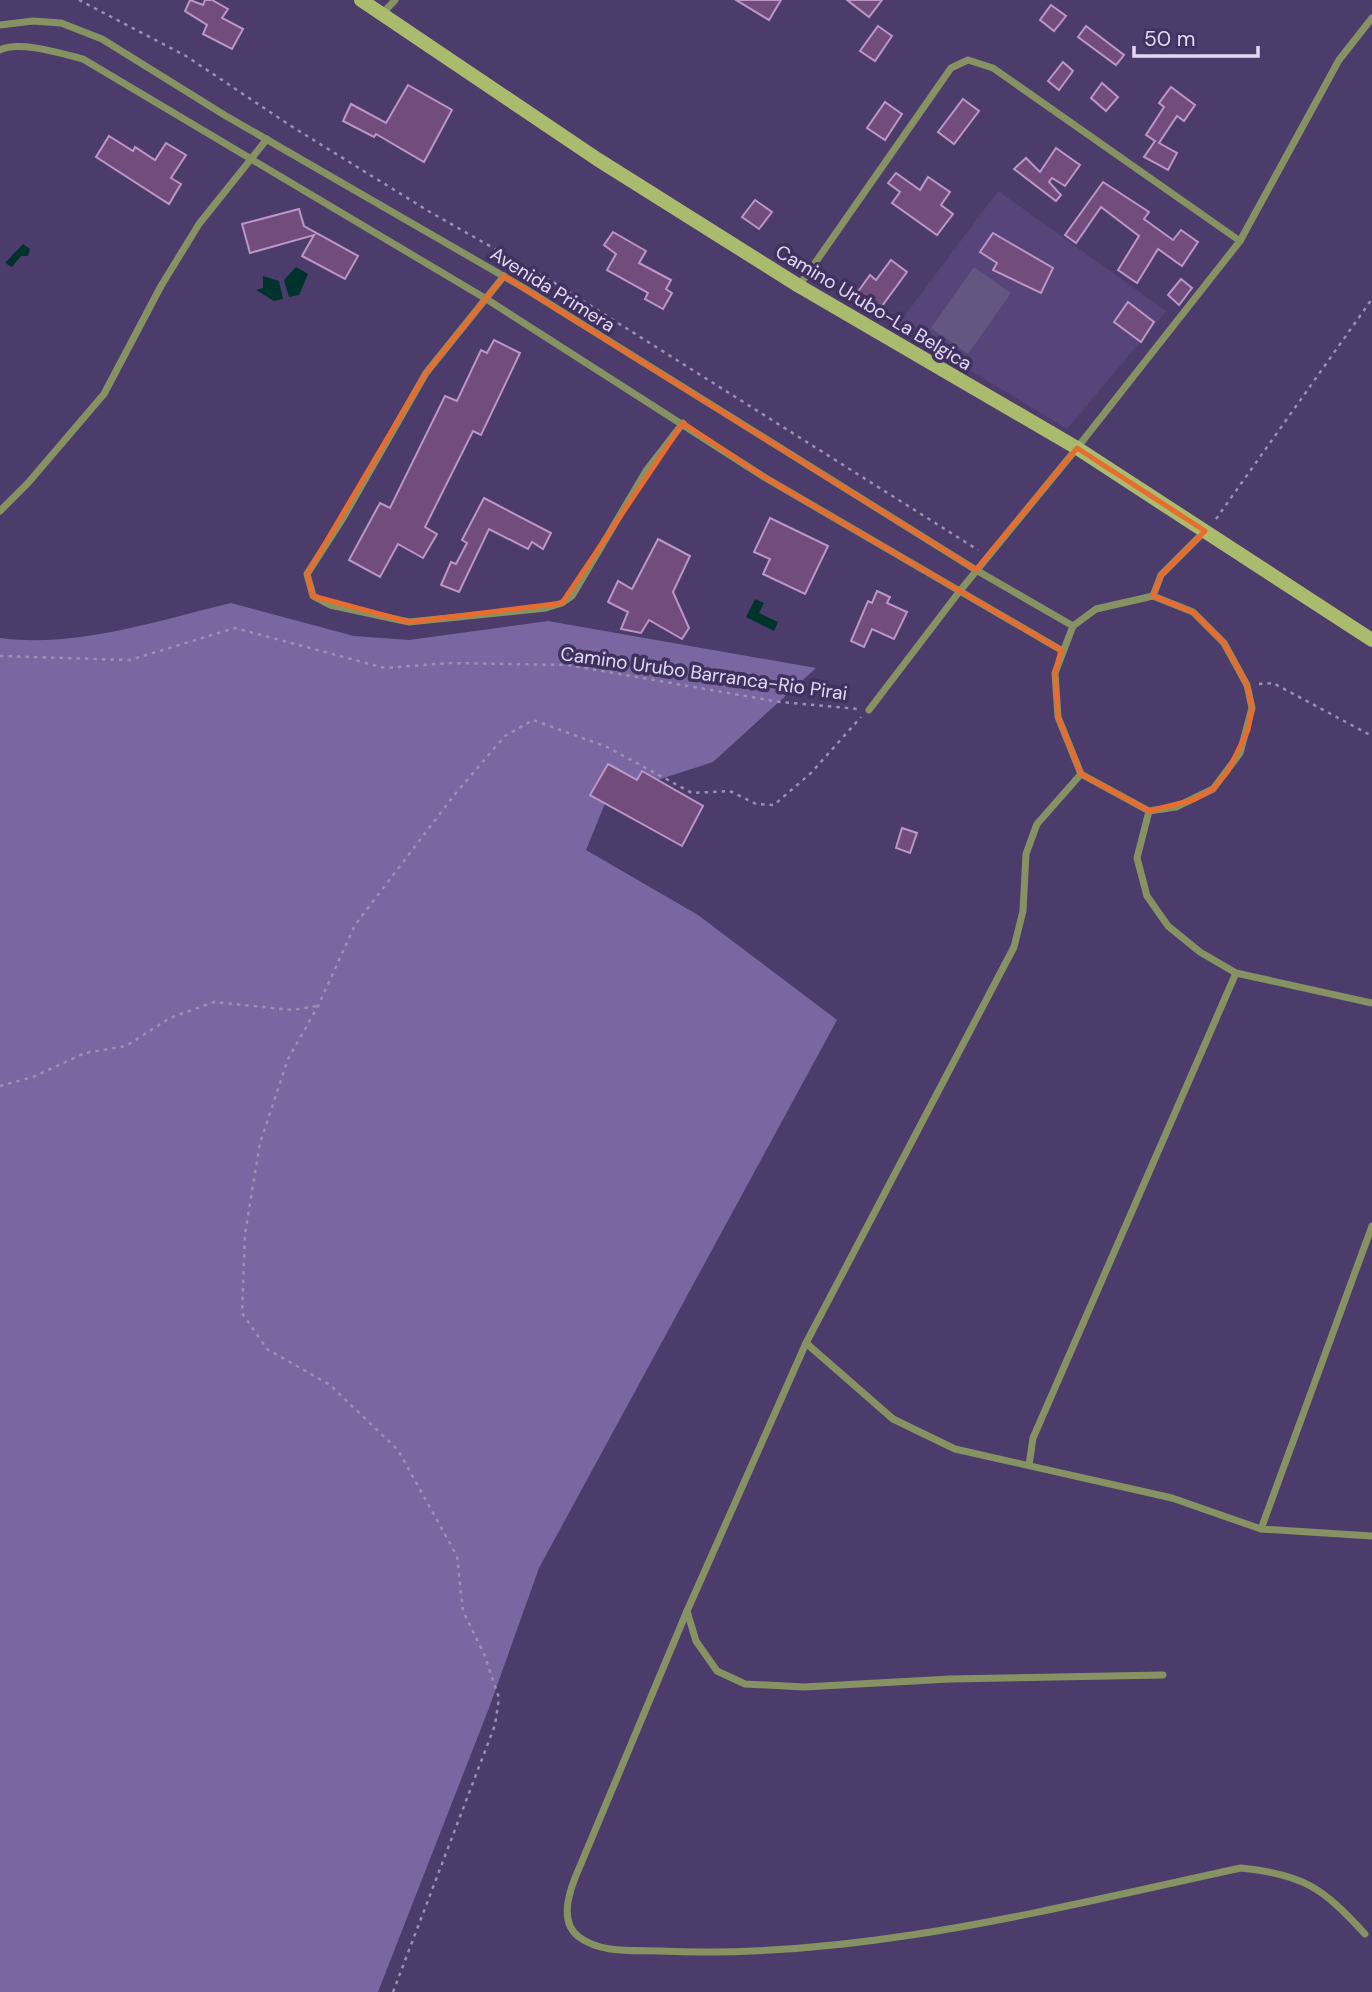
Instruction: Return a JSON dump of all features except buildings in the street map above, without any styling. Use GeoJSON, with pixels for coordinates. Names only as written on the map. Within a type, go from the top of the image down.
{"type":"FeatureCollection","features":[{"type":"Feature","properties":{"kind":"main road","name":"Camino Urubo-La Belgica"},"geometry":{"type":"LineString","coordinates":[[361,0],[597,159],[799,286],[1077,448],[1372,640]]}},
{"type":"Feature","properties":{"kind":"street"},"geometry":{"type":"LineString","coordinates":[[381,14],[396,0]]}},
{"type":"Feature","properties":{"kind":"street"},"geometry":{"type":"LineString","coordinates":[[869,710],[976,570],[1077,448],[1240,241],[1339,60],[1372,18]]}},
{"type":"Feature","properties":{"kind":"street","name":"Avenida Primera"},"geometry":{"type":"LineString","coordinates":[[0,25],[33,21],[61,23],[102,39],[267,139],[504,276],[976,570],[1073,626]]}},
{"type":"Feature","properties":{"kind":"street"},"geometry":{"type":"LineString","coordinates":[[0,50],[7,47],[43,50],[83,59],[488,300],[764,477],[1061,650]]}},
{"type":"Feature","properties":{"kind":"street"},"geometry":{"type":"LineString","coordinates":[[799,286],[951,68],[968,60],[993,68],[1240,241]]}},
{"type":"Feature","properties":{"kind":"street"},"geometry":{"type":"LineString","coordinates":[[0,511],[28,483],[104,394],[161,286],[199,224],[267,139]]}},
{"type":"Feature","properties":{"kind":"street"},"geometry":{"type":"LineString","coordinates":[[504,276],[488,300],[426,373],[344,518],[307,574],[313,596],[330,605],[409,622],[547,608],[562,603],[572,596],[646,471],[683,423]]}},
{"type":"Feature","properties":{"kind":"street"},"geometry":{"type":"LineString","coordinates":[[1153,596],[1161,575],[1205,531]]}},
{"type":"Feature","properties":{"kind":"street"},"geometry":{"type":"LineString","coordinates":[[1153,596],[1192,612],[1224,643],[1247,685],[1252,708],[1240,752],[1213,789],[1175,807],[1149,811],[1081,774],[1058,717],[1055,673],[1061,650],[1073,626],[1096,609],[1153,596]]}},
{"type":"Feature","properties":{"kind":"street"},"geometry":{"type":"LineString","coordinates":[[1081,774],[1037,824],[1026,853],[1023,911],[1014,947],[806,1343],[687,1611],[567,1898],[568,1918],[576,1936],[600,1949],[733,1954],[904,1939],[1241,1868],[1279,1872],[1312,1885],[1341,1908],[1365,1934]]}},
{"type":"Feature","properties":{"kind":"street"},"geometry":{"type":"LineString","coordinates":[[1149,811],[1137,858],[1147,895],[1168,926],[1200,952],[1236,973],[1372,1003]]}},
{"type":"Feature","properties":{"kind":"street"},"geometry":{"type":"LineString","coordinates":[[1029,1465],[1032,1438],[1236,973]]}},
{"type":"Feature","properties":{"kind":"street"},"geometry":{"type":"LineString","coordinates":[[1261,1529],[1372,1226]]}},
{"type":"Feature","properties":{"kind":"street"},"geometry":{"type":"LineString","coordinates":[[806,1343],[893,1419],[955,1449],[1172,1499],[1261,1529],[1372,1536]]}},
{"type":"Feature","properties":{"kind":"street"},"geometry":{"type":"LineString","coordinates":[[687,1611],[696,1641],[717,1671],[745,1684],[804,1686],[950,1679],[1163,1675]]}},
{"type":"Feature","properties":{"kind":"path"},"geometry":{"type":"LineString","coordinates":[[79,0],[186,56],[291,126],[430,212],[553,282],[989,556]]}},
{"type":"Feature","properties":{"kind":"path"},"geometry":{"type":"LineString","coordinates":[[1220,514],[1372,299]]}},
{"type":"Feature","properties":{"kind":"path","name":"Camino Urubo Barranca-Rio Pirai"},"geometry":{"type":"LineString","coordinates":[[0,656],[130,660],[235,628],[385,668],[449,663],[568,665],[780,702],[869,710]]}},
{"type":"Feature","properties":{"kind":"path"},"geometry":{"type":"LineString","coordinates":[[1247,685],[1273,683],[1372,736]]}},
{"type":"Feature","properties":{"kind":"path"},"geometry":{"type":"LineString","coordinates":[[393,1992],[495,1725],[499,1698],[484,1654],[463,1611],[457,1556],[398,1450],[330,1385],[267,1349],[242,1312],[245,1234],[260,1143],[288,1059],[317,1006],[355,925],[455,794],[505,736],[533,720],[607,747],[692,793],[730,791],[756,804],[774,805],[811,773],[847,730],[869,710]]}},
{"type":"Feature","properties":{"kind":"path"},"geometry":{"type":"LineString","coordinates":[[0,1086],[33,1077],[85,1054],[126,1046],[170,1018],[214,1002],[292,1010],[317,1006]]}},
{"type":"Feature","properties":{"kind":"highlighted area"},"geometry":{"type":"Polygon","coordinates":[[[504,276],[976,570],[1077,448],[1205,531],[1161,575],[1153,596],[1193,612],[1224,643],[1247,685],[1252,708],[1248,730],[1228,771],[1213,789],[1193,800],[1149,811],[1081,774],[1058,717],[1055,673],[1061,650],[764,477],[683,423],[562,603],[409,622],[313,596],[307,574],[426,373],[504,276]]]}},
{"type":"Feature","properties":{"kind":"shaded area"},"geometry":{"type":"Polygon","coordinates":[[[998,191],[1166,311],[1067,429],[897,326],[998,191]]]}},
{"type":"Feature","properties":{"kind":"shaded area"},"geometry":{"type":"Polygon","coordinates":[[[23,244],[30,249],[28,256],[21,256],[12,267],[5,263],[23,244]]]}},
{"type":"Feature","properties":{"kind":"shaded area"},"geometry":{"type":"Polygon","coordinates":[[[296,267],[308,274],[299,295],[289,297],[284,280],[296,267]]]}},
{"type":"Feature","properties":{"kind":"shaded area"},"geometry":{"type":"Polygon","coordinates":[[[974,267],[1011,293],[968,354],[931,328],[974,267]]]}},
{"type":"Feature","properties":{"kind":"shaded area"},"geometry":{"type":"Polygon","coordinates":[[[263,276],[279,281],[283,299],[274,301],[256,290],[263,288],[263,276]]]}},
{"type":"Feature","properties":{"kind":"shaded area"},"geometry":{"type":"Polygon","coordinates":[[[755,599],[764,603],[759,613],[778,622],[774,631],[746,617],[755,599]]]}},
{"type":"Feature","properties":{"kind":"shaded area"},"geometry":{"type":"Polygon","coordinates":[[[231,603],[354,636],[409,640],[548,621],[816,668],[713,762],[608,796],[586,850],[698,915],[837,1020],[539,1568],[489,1708],[378,1992],[0,1992],[0,638],[29,640],[87,636],[145,625],[231,603]]]}}]}
